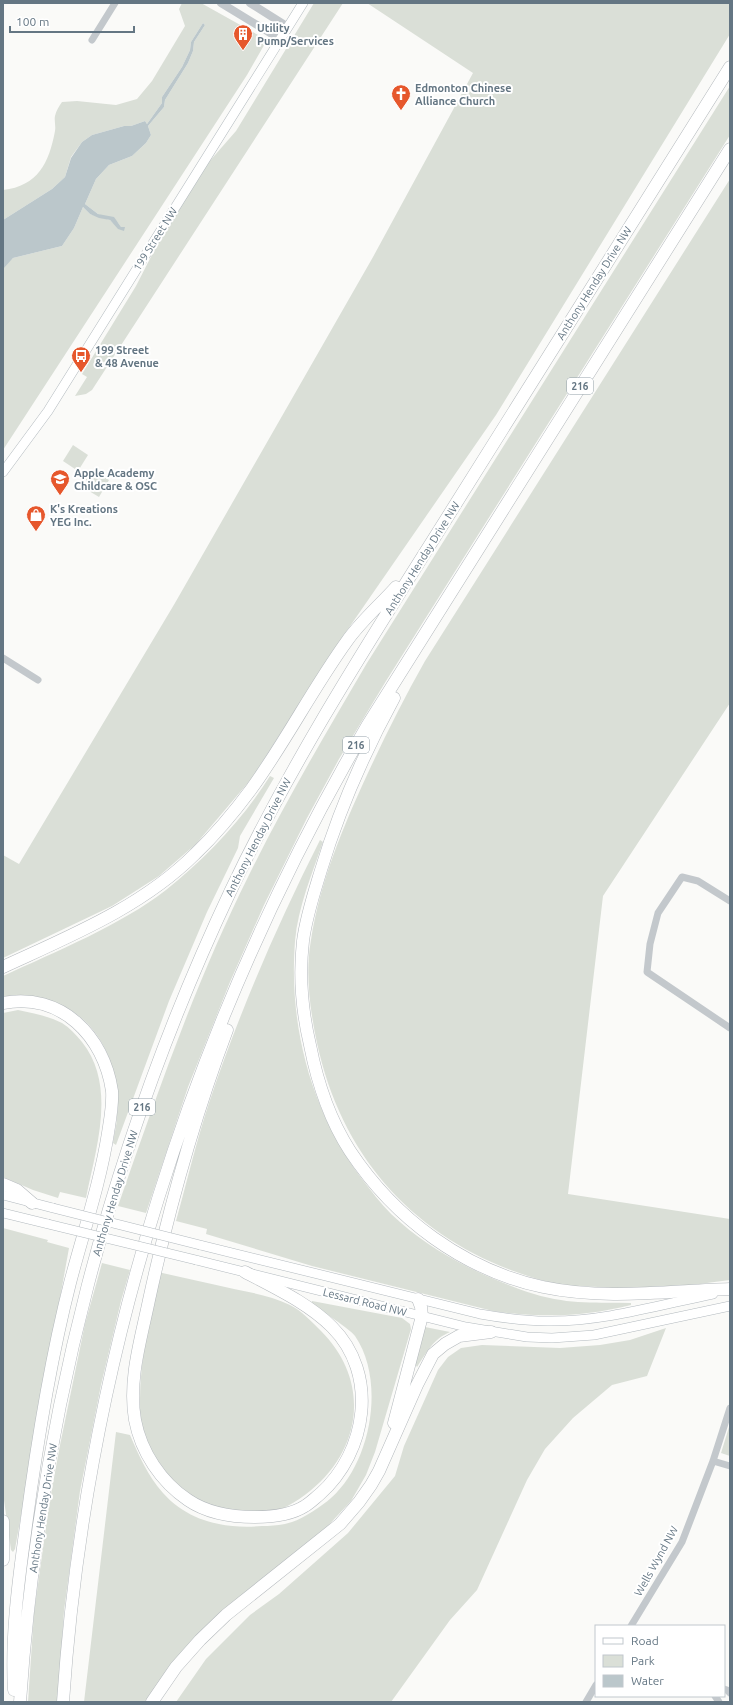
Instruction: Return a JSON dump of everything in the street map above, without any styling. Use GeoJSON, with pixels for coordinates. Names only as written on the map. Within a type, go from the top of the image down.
{"type":"FeatureCollection","features":[{"type":"Feature","properties":{"kind":"highway","name":"Anthony Henday Drive NW"},"geometry":{"type":"LineString","coordinates":[[20,1702],[30,1592],[40,1513],[68,1366],[101,1237],[138,1118],[178,1011],[203,952],[258,835],[330,704],[730,67]]}},
{"type":"Feature","properties":{"kind":"highway","name":"216"},"geometry":{"type":"LineString","coordinates":[[63,1702],[78,1561],[87,1495],[111,1375],[129,1300],[157,1203],[187,1109],[255,942],[292,864],[349,758],[431,624],[730,149]]}},
{"type":"Feature","properties":{"kind":"highway"},"geometry":{"type":"LineString","coordinates":[[3,966],[81,930],[134,902],[166,879],[194,855],[220,827],[252,788],[348,640],[418,564]]}},
{"type":"Feature","properties":{"kind":"highway"},"geometry":{"type":"LineString","coordinates":[[431,624],[376,732],[346,798],[331,836],[312,897],[303,941],[302,976],[304,1018],[321,1088],[337,1127],[365,1172],[396,1207],[412,1222],[444,1245],[495,1272],[542,1287],[583,1294],[730,1290]]}},
{"type":"Feature","properties":{"kind":"highway"},"geometry":{"type":"LineString","coordinates":[[245,1272],[301,1303],[333,1328],[347,1346],[357,1368],[361,1392],[362,1413],[359,1431],[344,1466],[332,1483],[305,1506],[273,1516],[229,1516],[189,1501],[161,1476],[150,1460],[135,1421],[133,1397],[135,1370],[161,1246],[177,1184],[196,1118],[233,1014],[255,942]]}},
{"type":"Feature","properties":{"kind":"highway"},"geometry":{"type":"LineString","coordinates":[[3,1003],[18,1000],[40,1004],[69,1016],[82,1027],[95,1043],[106,1067],[112,1093],[111,1114],[104,1154],[70,1284],[48,1382],[32,1476],[18,1587],[13,1674],[15,1702]]}},
{"type":"Feature","properties":{"kind":"highway"},"geometry":{"type":"LineString","coordinates":[[3,1184],[17,1190],[32,1202]]}},
{"type":"Feature","properties":{"kind":"highway"},"geometry":{"type":"LineString","coordinates":[[386,1453],[422,1316],[422,1307],[418,1298]]}},
{"type":"Feature","properties":{"kind":"highway"},"geometry":{"type":"LineString","coordinates":[[152,1702],[176,1667],[200,1640],[226,1615],[340,1524],[372,1485],[433,1354],[445,1344],[459,1336],[491,1332]]}},
{"type":"Feature","properties":{"kind":"highway"},"geometry":{"type":"LineString","coordinates":[[3,1521],[3,1560]]}},
{"type":"Feature","properties":{"kind":"main road","name":"199 Street NW"},"geometry":{"type":"LineString","coordinates":[[3,472],[48,411],[302,3]]}},
{"type":"Feature","properties":{"kind":"main road","name":"Lessard Road NW"},"geometry":{"type":"LineString","coordinates":[[3,1195],[418,1298],[493,1316],[522,1320],[548,1322],[607,1316],[730,1290]]}},
{"type":"Feature","properties":{"kind":"main road","name":"Lessard Road NW"},"geometry":{"type":"LineString","coordinates":[[3,1213],[491,1332],[540,1338],[594,1335],[730,1306]]}},
{"type":"Feature","properties":{"kind":"street"},"geometry":{"type":"LineString","coordinates":[[92,40],[115,3]]}},
{"type":"Feature","properties":{"kind":"street"},"geometry":{"type":"LineString","coordinates":[[221,3],[280,39]]}},
{"type":"Feature","properties":{"kind":"street"},"geometry":{"type":"LineString","coordinates":[[250,3],[288,27]]}},
{"type":"Feature","properties":{"kind":"street"},"geometry":{"type":"LineString","coordinates":[[3,658],[38,680]]}},
{"type":"Feature","properties":{"kind":"street"},"geometry":{"type":"LineString","coordinates":[[730,901],[698,881],[682,877],[658,913],[650,944],[647,972],[730,1028]]}},
{"type":"Feature","properties":{"kind":"street","name":"Wells Wynd NW"},"geometry":{"type":"LineString","coordinates":[[633,1625],[682,1542],[713,1461],[730,1408]]}},
{"type":"Feature","properties":{"kind":"street"},"geometry":{"type":"LineString","coordinates":[[713,1461],[730,1466]]}},
{"type":"Feature","properties":{"kind":"street"},"geometry":{"type":"LineString","coordinates":[[586,1702],[595,1687]]}},
{"type":"Feature","properties":{"kind":"green space"},"geometry":{"type":"Polygon","coordinates":[[[182,3],[201,3],[267,40],[247,75],[3,450],[3,267],[13,258],[62,246],[74,228],[83,207],[90,214],[110,220],[121,227],[118,223],[98,214],[85,204],[96,179],[109,165],[132,156],[146,143],[151,135],[148,126],[164,107],[165,100],[188,63],[193,51],[194,42],[205,25],[203,23],[191,42],[190,50],[182,67],[162,97],[162,103],[147,124],[145,121],[131,126],[124,126],[92,135],[82,142],[71,157],[65,177],[52,189],[3,220],[3,190],[15,188],[25,184],[40,171],[49,153],[55,131],[55,114],[62,102],[77,101],[116,105],[137,99],[152,81],[185,26],[179,9],[182,3]]]}},
{"type":"Feature","properties":{"kind":"green space"},"geometry":{"type":"Polygon","coordinates":[[[314,3],[343,3],[92,390],[86,394],[75,396],[87,377],[82,374],[136,286],[157,245],[208,163],[236,131],[314,3]]]}},
{"type":"Feature","properties":{"kind":"green space"},"geometry":{"type":"Polygon","coordinates":[[[367,3],[730,3],[730,34],[496,415],[337,645],[252,778],[196,844],[159,876],[112,906],[3,958],[3,855],[19,864],[175,603],[373,257],[473,73],[367,3]]]}},
{"type":"Feature","properties":{"kind":"green space"},"geometry":{"type":"Polygon","coordinates":[[[730,86],[730,135],[386,681],[339,759],[307,818],[264,905],[230,982],[188,1087],[146,1213],[118,1206],[178,1038],[212,956],[249,875],[291,794],[367,663],[730,86]]]}},
{"type":"Feature","properties":{"kind":"green space"},"geometry":{"type":"Polygon","coordinates":[[[730,179],[730,703],[603,896],[568,1194],[730,1219],[730,1280],[670,1288],[644,1289],[560,1285],[514,1271],[472,1253],[435,1229],[401,1201],[373,1168],[349,1131],[330,1089],[317,1043],[312,1018],[308,978],[309,953],[320,897],[333,855],[374,760],[417,675],[730,179]]]}},
{"type":"Feature","properties":{"kind":"green space"},"geometry":{"type":"Polygon","coordinates":[[[73,445],[88,455],[78,471],[63,461],[73,445]]]}},
{"type":"Feature","properties":{"kind":"green space"},"geometry":{"type":"Polygon","coordinates":[[[92,470],[109,480],[99,497],[84,488],[87,483],[86,479],[92,470]]]}},
{"type":"Feature","properties":{"kind":"green space"},"geometry":{"type":"Polygon","coordinates":[[[270,776],[274,778],[240,836],[238,848],[207,912],[169,1001],[116,1145],[113,1143],[117,1123],[115,1080],[111,1063],[104,1046],[83,1019],[68,1009],[51,1001],[39,998],[15,995],[3,997],[3,976],[87,937],[129,915],[166,890],[195,865],[236,823],[270,776]]]}},
{"type":"Feature","properties":{"kind":"green space"},"geometry":{"type":"Polygon","coordinates":[[[320,840],[323,842],[306,891],[299,916],[295,941],[294,974],[296,1007],[308,1072],[319,1103],[333,1133],[349,1161],[387,1210],[410,1231],[433,1247],[469,1268],[510,1286],[552,1299],[587,1302],[631,1303],[631,1305],[596,1312],[562,1315],[528,1315],[493,1311],[312,1266],[206,1234],[207,1229],[176,1221],[204,1118],[233,1036],[274,937],[320,840]]]}},
{"type":"Feature","properties":{"kind":"green space"},"geometry":{"type":"Polygon","coordinates":[[[18,1010],[46,1017],[62,1023],[82,1042],[93,1059],[99,1078],[101,1118],[95,1159],[86,1198],[60,1192],[58,1198],[33,1190],[3,1177],[3,1013],[18,1010]]]}},
{"type":"Feature","properties":{"kind":"green space"},"geometry":{"type":"Polygon","coordinates":[[[3,1228],[48,1240],[47,1242],[69,1248],[15,1549],[13,1552],[11,1550],[3,1493],[3,1228]]]}},
{"type":"Feature","properties":{"kind":"green space"},"geometry":{"type":"Polygon","coordinates":[[[102,1263],[130,1270],[101,1385],[80,1491],[64,1611],[58,1702],[28,1702],[34,1613],[49,1505],[85,1324],[102,1263]]]}},
{"type":"Feature","properties":{"kind":"green space"},"geometry":{"type":"Polygon","coordinates":[[[158,1272],[262,1295],[283,1302],[299,1310],[307,1317],[337,1350],[347,1371],[353,1392],[354,1413],[350,1434],[341,1455],[328,1474],[310,1491],[293,1503],[274,1512],[261,1514],[225,1509],[206,1503],[188,1493],[170,1478],[145,1441],[140,1422],[141,1373],[158,1272]]]}},
{"type":"Feature","properties":{"kind":"green space"},"geometry":{"type":"Polygon","coordinates":[[[312,1301],[402,1318],[410,1324],[411,1329],[375,1452],[366,1475],[351,1501],[325,1529],[166,1672],[145,1702],[84,1702],[116,1432],[130,1435],[148,1473],[163,1493],[173,1503],[196,1517],[221,1525],[248,1527],[270,1526],[285,1524],[297,1520],[313,1512],[331,1498],[345,1483],[356,1464],[370,1421],[372,1398],[370,1375],[365,1354],[352,1333],[311,1304],[312,1301]]]}},
{"type":"Feature","properties":{"kind":"green space"},"geometry":{"type":"Polygon","coordinates":[[[425,1327],[450,1332],[435,1342],[427,1351],[417,1367],[415,1364],[425,1327]]]}},
{"type":"Feature","properties":{"kind":"green space"},"geometry":{"type":"Polygon","coordinates":[[[666,1328],[647,1376],[612,1385],[573,1418],[545,1449],[527,1480],[477,1590],[450,1620],[391,1702],[176,1702],[206,1659],[250,1615],[279,1594],[348,1533],[395,1476],[404,1446],[438,1370],[448,1357],[461,1348],[482,1345],[560,1348],[600,1345],[630,1340],[666,1328]]]}},
{"type":"Feature","properties":{"kind":"green space"},"geometry":{"type":"Polygon","coordinates":[[[730,1424],[730,1456],[721,1453],[730,1424]]]}},
{"type":"Feature","properties":{"kind":"water"},"geometry":{"type":"Polygon","coordinates":[[[203,23],[205,25],[194,42],[193,51],[188,63],[165,100],[164,107],[148,126],[151,135],[146,143],[132,156],[109,165],[96,179],[85,204],[98,214],[114,217],[121,227],[125,227],[124,231],[118,229],[110,220],[99,218],[90,214],[83,207],[74,228],[62,246],[13,258],[3,269],[3,220],[52,189],[65,177],[71,158],[82,142],[92,135],[124,126],[131,126],[145,121],[147,124],[162,103],[162,97],[182,67],[190,50],[191,42],[203,23]]]}},
{"type":"Feature","properties":{"kind":"place","name":"Utility Pump/Services"},"geometry":{"type":"Point","coordinates":[243,51]}},
{"type":"Feature","properties":{"kind":"place","name":"Edmonton Chinese Alliance Church"},"geometry":{"type":"Point","coordinates":[401,111]}},
{"type":"Feature","properties":{"kind":"place","name":"199 Street & 48 Avenue"},"geometry":{"type":"Point","coordinates":[81,373]}},
{"type":"Feature","properties":{"kind":"place","name":"Apple Academy Childcare & OSC"},"geometry":{"type":"Point","coordinates":[60,496]}},
{"type":"Feature","properties":{"kind":"place","name":"K's Kreations YEG Inc."},"geometry":{"type":"Point","coordinates":[36,532]}}]}
